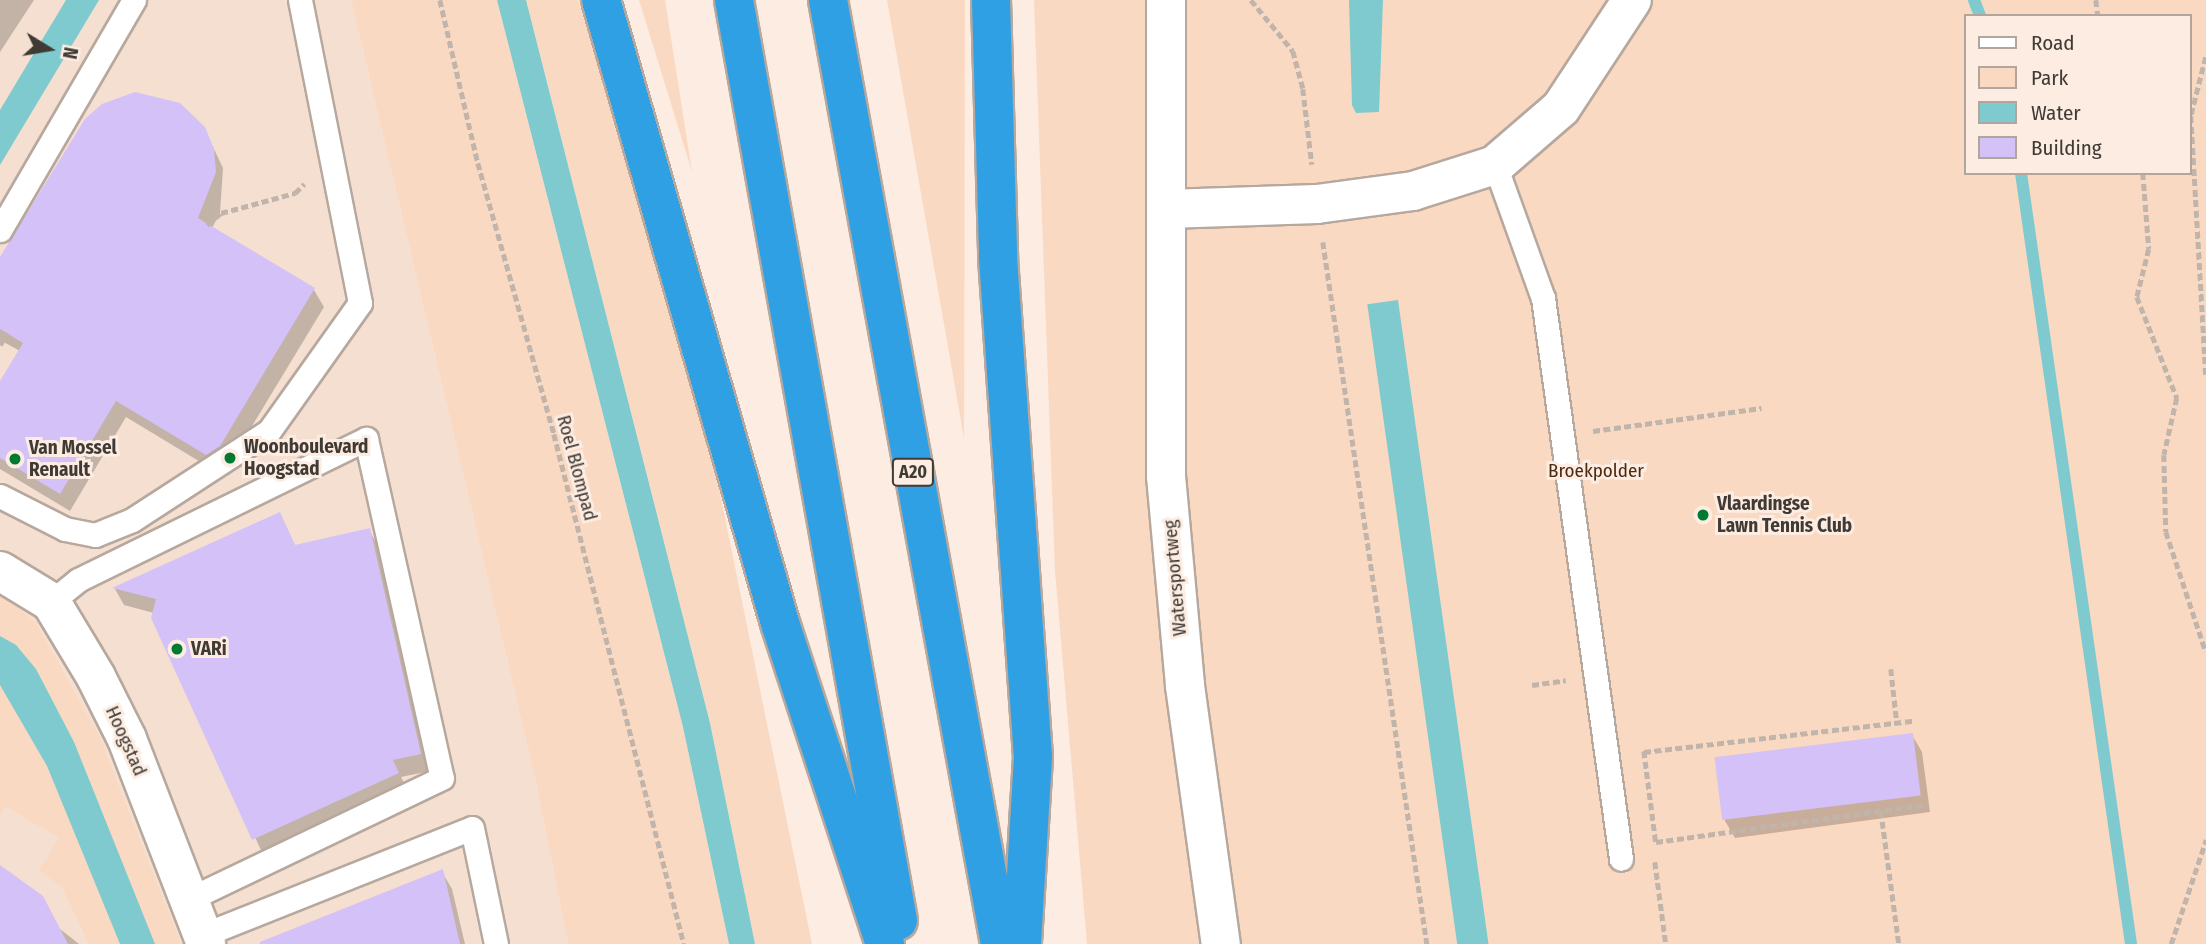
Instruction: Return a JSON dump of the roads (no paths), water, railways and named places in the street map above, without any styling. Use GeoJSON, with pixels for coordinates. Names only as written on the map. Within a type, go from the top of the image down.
{"type":"FeatureCollection","features":[{"type":"Feature","properties":{"kind":"highway"},"geometry":{"type":"LineString","coordinates":[[601,0],[780,622],[885,944]]}},
{"type":"Feature","properties":{"kind":"highway"},"geometry":{"type":"LineString","coordinates":[[734,0],[902,944]]}},
{"type":"Feature","properties":{"kind":"highway","name":"A20"},"geometry":{"type":"LineString","coordinates":[[828,0],[1000,944]]}},
{"type":"Feature","properties":{"kind":"highway"},"geometry":{"type":"LineString","coordinates":[[991,0],[999,285],[1033,757],[1022,944]]}},
{"type":"Feature","properties":{"kind":"street","name":"Watersportweg"},"geometry":{"type":"LineString","coordinates":[[1166,0],[1166,476],[1185,686],[1221,944]]}},
{"type":"Feature","properties":{"kind":"street"},"geometry":{"type":"LineString","coordinates":[[1167,209],[1317,204],[1413,191],[1494,165],[1561,108],[1632,0]]}},
{"type":"Feature","properties":{"kind":"street","name":"Hoogstad"},"geometry":{"type":"LineString","coordinates":[[0,571],[51,602],[127,739],[205,939]]}},
{"type":"Feature","properties":{"kind":"lane"},"geometry":{"type":"LineString","coordinates":[[0,230],[134,0]]}},
{"type":"Feature","properties":{"kind":"lane"},"geometry":{"type":"LineString","coordinates":[[0,496],[65,529],[95,535],[132,520],[269,431],[360,303],[300,0]]}},
{"type":"Feature","properties":{"kind":"lane"},"geometry":{"type":"LineString","coordinates":[[1494,165],[1543,298],[1621,859]]}},
{"type":"Feature","properties":{"kind":"lane"},"geometry":{"type":"LineString","coordinates":[[51,602],[78,580],[366,439],[442,778],[189,899]]}},
{"type":"Feature","properties":{"kind":"lane"},"geometry":{"type":"LineString","coordinates":[[205,939],[472,828],[496,944]]}},
{"type":"Feature","properties":{"kind":"water"},"geometry":{"type":"Polygon","coordinates":[[[66,0],[99,0],[0,165],[0,110],[66,0]]]}},
{"type":"Feature","properties":{"kind":"water"},"geometry":{"type":"Polygon","coordinates":[[[497,0],[526,0],[710,723],[755,944],[729,944],[683,727],[497,0]]]}},
{"type":"Feature","properties":{"kind":"water"},"geometry":{"type":"Polygon","coordinates":[[[1349,0],[1383,0],[1379,112],[1356,113],[1352,105],[1349,0]]]}},
{"type":"Feature","properties":{"kind":"water"},"geometry":{"type":"Polygon","coordinates":[[[1398,300],[1489,944],[1457,944],[1367,304],[1398,300]]]}},
{"type":"Feature","properties":{"kind":"water"},"geometry":{"type":"Polygon","coordinates":[[[0,636],[16,645],[36,669],[74,742],[155,944],[120,944],[47,766],[0,685],[0,636]]]}},
{"type":"Feature","properties":{"kind":"waterway"},"geometry":{"type":"LineString","coordinates":[[1974,0],[1979,14]]}},
{"type":"Feature","properties":{"kind":"waterway"},"geometry":{"type":"LineString","coordinates":[[2021,175],[2131,944]]}},
{"type":"Feature","properties":{"kind":"place","name":"Woonboulevard Hoogstad"},"geometry":{"type":"Point","coordinates":[230,458]}},
{"type":"Feature","properties":{"kind":"place","name":"Van Mossel Renault"},"geometry":{"type":"Point","coordinates":[15,459]}},
{"type":"Feature","properties":{"kind":"place","name":"Vlaardingse Lawn Tennis Club"},"geometry":{"type":"Point","coordinates":[1703,515]}},
{"type":"Feature","properties":{"kind":"place","name":"VARi"},"geometry":{"type":"Point","coordinates":[177,649]}},
{"type":"Feature","properties":{"kind":"park label","name":"Broekpolder"},"geometry":{"type":"Point","coordinates":[1596,471]}}]}
